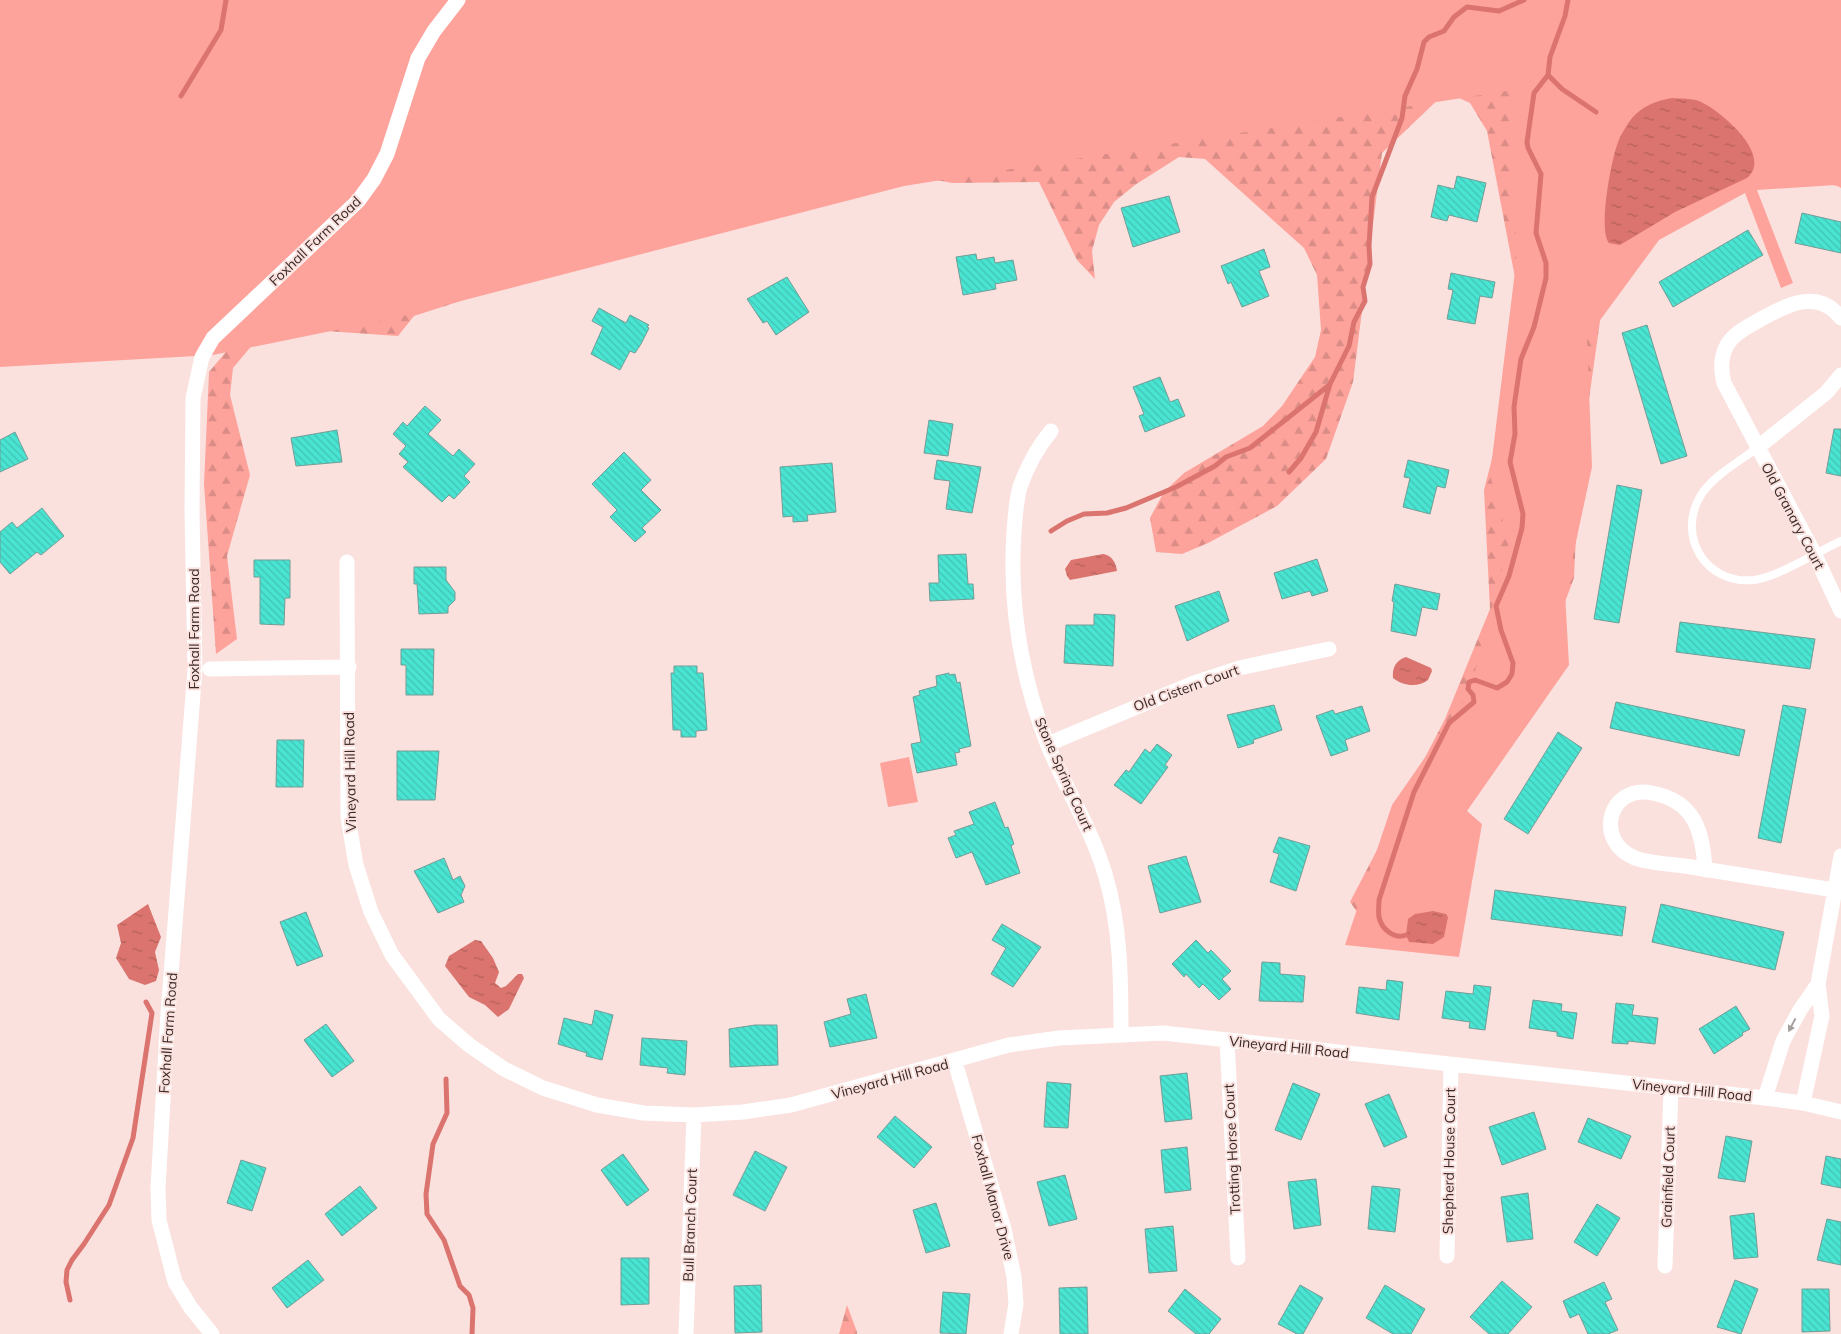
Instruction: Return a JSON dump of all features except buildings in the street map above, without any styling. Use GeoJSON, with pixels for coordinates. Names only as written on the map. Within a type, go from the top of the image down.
{"type":"FeatureCollection","features":[{"type":"Feature","properties":{"kind":"street","name":"Foxhall Farm Road"},"geometry":{"type":"LineString","coordinates":[[212,1334],[191,1308],[175,1282],[159,1220],[158,1196],[168,1013],[203,669],[192,510],[193,398],[202,357],[213,338],[358,201],[374,179],[387,154],[418,58],[434,31],[458,0]]}},
{"type":"Feature","properties":{"kind":"street","name":"Old Granary Court"},"geometry":{"type":"LineString","coordinates":[[1841,318],[1830,307],[1816,301],[1804,300],[1786,305],[1738,333],[1727,345],[1721,370],[1724,383],[1814,554],[1841,612]]}},
{"type":"Feature","properties":{"kind":"street","name":"Old Granary Court"},"geometry":{"type":"LineString","coordinates":[[1757,448],[1826,392],[1841,375]]}},
{"type":"Feature","properties":{"kind":"street","name":"Stone Spring Court"},"geometry":{"type":"LineString","coordinates":[[1051,431],[1039,446],[1019,489],[1012,570],[1022,657],[1032,698],[1048,744],[1089,828],[1106,876],[1115,914],[1121,1035]]}},
{"type":"Feature","properties":{"kind":"street","name":"Vineyard Hill Road"},"geometry":{"type":"LineString","coordinates":[[347,562],[349,667],[348,818],[356,865],[371,912],[392,954],[416,990],[439,1019],[469,1045],[504,1069],[543,1088],[597,1105],[643,1113],[694,1115],[743,1112],[791,1105],[955,1062],[1009,1045],[1059,1038],[1163,1033],[1804,1102],[1841,1112]]}},
{"type":"Feature","properties":{"kind":"street","name":"Old Cistern Court"},"geometry":{"type":"LineString","coordinates":[[1048,744],[1194,682],[1239,668],[1329,649]]}},
{"type":"Feature","properties":{"kind":"street"},"geometry":{"type":"LineString","coordinates":[[203,669],[349,667]]}},
{"type":"Feature","properties":{"kind":"street"},"geometry":{"type":"LineString","coordinates":[[1705,870],[1704,843],[1698,825],[1687,811],[1673,800],[1655,793],[1640,791],[1626,796],[1616,804],[1610,829],[1614,842],[1622,851],[1636,858],[1705,870],[1837,891]]}},
{"type":"Feature","properties":{"kind":"street"},"geometry":{"type":"LineString","coordinates":[[1804,1102],[1822,1016],[1818,984],[1837,891],[1841,856]]}},
{"type":"Feature","properties":{"kind":"street"},"geometry":{"type":"LineString","coordinates":[[1765,1098],[1783,1041],[1800,1010],[1818,984]]}},
{"type":"Feature","properties":{"kind":"street","name":"Trotting Horse Court"},"geometry":{"type":"LineString","coordinates":[[1227,1040],[1238,1258]]}},
{"type":"Feature","properties":{"kind":"street","name":"Foxhall Manor Drive"},"geometry":{"type":"LineString","coordinates":[[955,1062],[1008,1248],[1016,1304],[1012,1334]]}},
{"type":"Feature","properties":{"kind":"street","name":"Shepherd House Court"},"geometry":{"type":"LineString","coordinates":[[1447,1256],[1451,1065]]}},
{"type":"Feature","properties":{"kind":"street","name":"Grainfield Court"},"geometry":{"type":"LineString","coordinates":[[1665,1266],[1671,1089]]}},
{"type":"Feature","properties":{"kind":"street","name":"Bull Branch Court"},"geometry":{"type":"LineString","coordinates":[[686,1334],[694,1115]]}},
{"type":"Feature","properties":{"kind":"lane"},"geometry":{"type":"LineString","coordinates":[[1757,448],[1713,481],[1696,504],[1692,522],[1692,538],[1699,554],[1709,566],[1722,575],[1736,579],[1754,580],[1772,575],[1841,541]]}},
{"type":"Feature","properties":{"kind":"green space"},"geometry":{"type":"Polygon","coordinates":[[[0,0],[1841,0],[1841,188],[1836,185],[1757,190],[1793,283],[1781,288],[1745,193],[1659,240],[1587,338],[1592,467],[1565,593],[1569,665],[1467,811],[1482,824],[1459,957],[1345,945],[1392,805],[1469,694],[1509,543],[1490,475],[1516,263],[1513,90],[904,186],[395,318],[213,355],[0,367],[0,0]]]}},
{"type":"Feature","properties":{"kind":"green space"},"geometry":{"type":"Polygon","coordinates":[[[1841,0],[1841,187],[1809,179],[1748,106],[1602,307],[1579,470],[1574,578],[1521,719],[1365,923],[1350,902],[1445,719],[1490,609],[1484,490],[1525,330],[1487,131],[1470,103],[1446,92],[1382,153],[1353,382],[1326,459],[1277,506],[1208,543],[1182,554],[1156,552],[1150,518],[1164,492],[1184,473],[1263,426],[1282,406],[1315,357],[1321,330],[1317,275],[1304,248],[1205,159],[1179,157],[1135,185],[1114,202],[1099,225],[1092,251],[1095,279],[1077,260],[1039,182],[952,183],[927,178],[541,275],[414,316],[398,336],[283,328],[259,337],[233,368],[230,395],[250,475],[227,556],[237,639],[216,654],[204,484],[209,372],[274,295],[1841,0]]]}},
{"type":"Feature","properties":{"kind":"green space"},"geometry":{"type":"Polygon","coordinates":[[[909,757],[918,802],[888,807],[880,763],[909,757]]]}},
{"type":"Feature","properties":{"kind":"green space"},"geometry":{"type":"Polygon","coordinates":[[[847,1305],[857,1332],[857,1334],[839,1334],[847,1305]]]}},
{"type":"Feature","properties":{"kind":"water"},"geometry":{"type":"Polygon","coordinates":[[[1672,98],[1699,101],[1731,123],[1749,146],[1754,158],[1754,168],[1747,178],[1675,212],[1620,245],[1609,243],[1606,236],[1605,211],[1614,154],[1620,138],[1632,118],[1641,110],[1655,102],[1672,98]]]}},
{"type":"Feature","properties":{"kind":"water"},"geometry":{"type":"Polygon","coordinates":[[[1103,554],[1113,560],[1117,571],[1070,580],[1067,576],[1065,569],[1071,560],[1103,554]]]}},
{"type":"Feature","properties":{"kind":"water"},"geometry":{"type":"Polygon","coordinates":[[[1406,657],[1431,668],[1432,671],[1428,680],[1424,683],[1410,685],[1401,683],[1393,678],[1395,665],[1406,657]]]}},
{"type":"Feature","properties":{"kind":"water"},"geometry":{"type":"Polygon","coordinates":[[[148,904],[161,937],[155,952],[159,970],[156,981],[145,985],[129,979],[116,958],[121,943],[117,925],[148,904]]]}},
{"type":"Feature","properties":{"kind":"water"},"geometry":{"type":"Polygon","coordinates":[[[1433,911],[1446,914],[1448,917],[1444,937],[1433,944],[1409,942],[1406,935],[1408,919],[1415,914],[1433,911]]]}},
{"type":"Feature","properties":{"kind":"water"},"geometry":{"type":"Polygon","coordinates":[[[475,940],[481,941],[493,958],[499,972],[495,983],[501,988],[506,986],[518,974],[522,974],[524,978],[509,1009],[498,1017],[485,1005],[469,997],[445,966],[449,956],[475,940]]]}},
{"type":"Feature","properties":{"kind":"waterway"},"geometry":{"type":"LineString","coordinates":[[181,96],[221,30],[226,0]]}},
{"type":"Feature","properties":{"kind":"waterway"},"geometry":{"type":"LineString","coordinates":[[1289,472],[1301,458],[1316,432],[1330,384],[1349,346],[1354,322],[1365,301],[1363,287],[1370,264],[1369,246],[1372,197],[1402,118],[1405,96],[1417,69],[1424,42],[1429,37],[1444,31],[1454,17],[1467,7],[1499,11],[1524,0]]}},
{"type":"Feature","properties":{"kind":"waterway"},"geometry":{"type":"LineString","coordinates":[[1406,935],[1397,936],[1385,929],[1380,921],[1379,900],[1414,792],[1449,723],[1474,702],[1473,695],[1468,689],[1469,682],[1475,680],[1497,688],[1507,682],[1512,674],[1513,663],[1501,630],[1496,606],[1509,576],[1522,528],[1523,514],[1510,462],[1515,434],[1514,407],[1521,359],[1534,327],[1546,278],[1546,263],[1536,233],[1541,174],[1527,142],[1534,93],[1548,75],[1550,57],[1565,16],[1568,0]]}},
{"type":"Feature","properties":{"kind":"waterway"},"geometry":{"type":"LineString","coordinates":[[1548,75],[1562,89],[1596,112]]}},
{"type":"Feature","properties":{"kind":"waterway"},"geometry":{"type":"LineString","coordinates":[[1051,531],[1067,521],[1084,514],[1107,513],[1126,508],[1176,487],[1215,466],[1226,457],[1250,448],[1328,386]]}},
{"type":"Feature","properties":{"kind":"waterway"},"geometry":{"type":"LineString","coordinates":[[70,1300],[66,1282],[67,1270],[109,1205],[133,1138],[152,1013],[146,1002]]}},
{"type":"Feature","properties":{"kind":"waterway"},"geometry":{"type":"LineString","coordinates":[[446,1079],[447,1113],[433,1144],[426,1194],[427,1214],[444,1240],[460,1286],[469,1295],[473,1308],[472,1334]]}}]}
